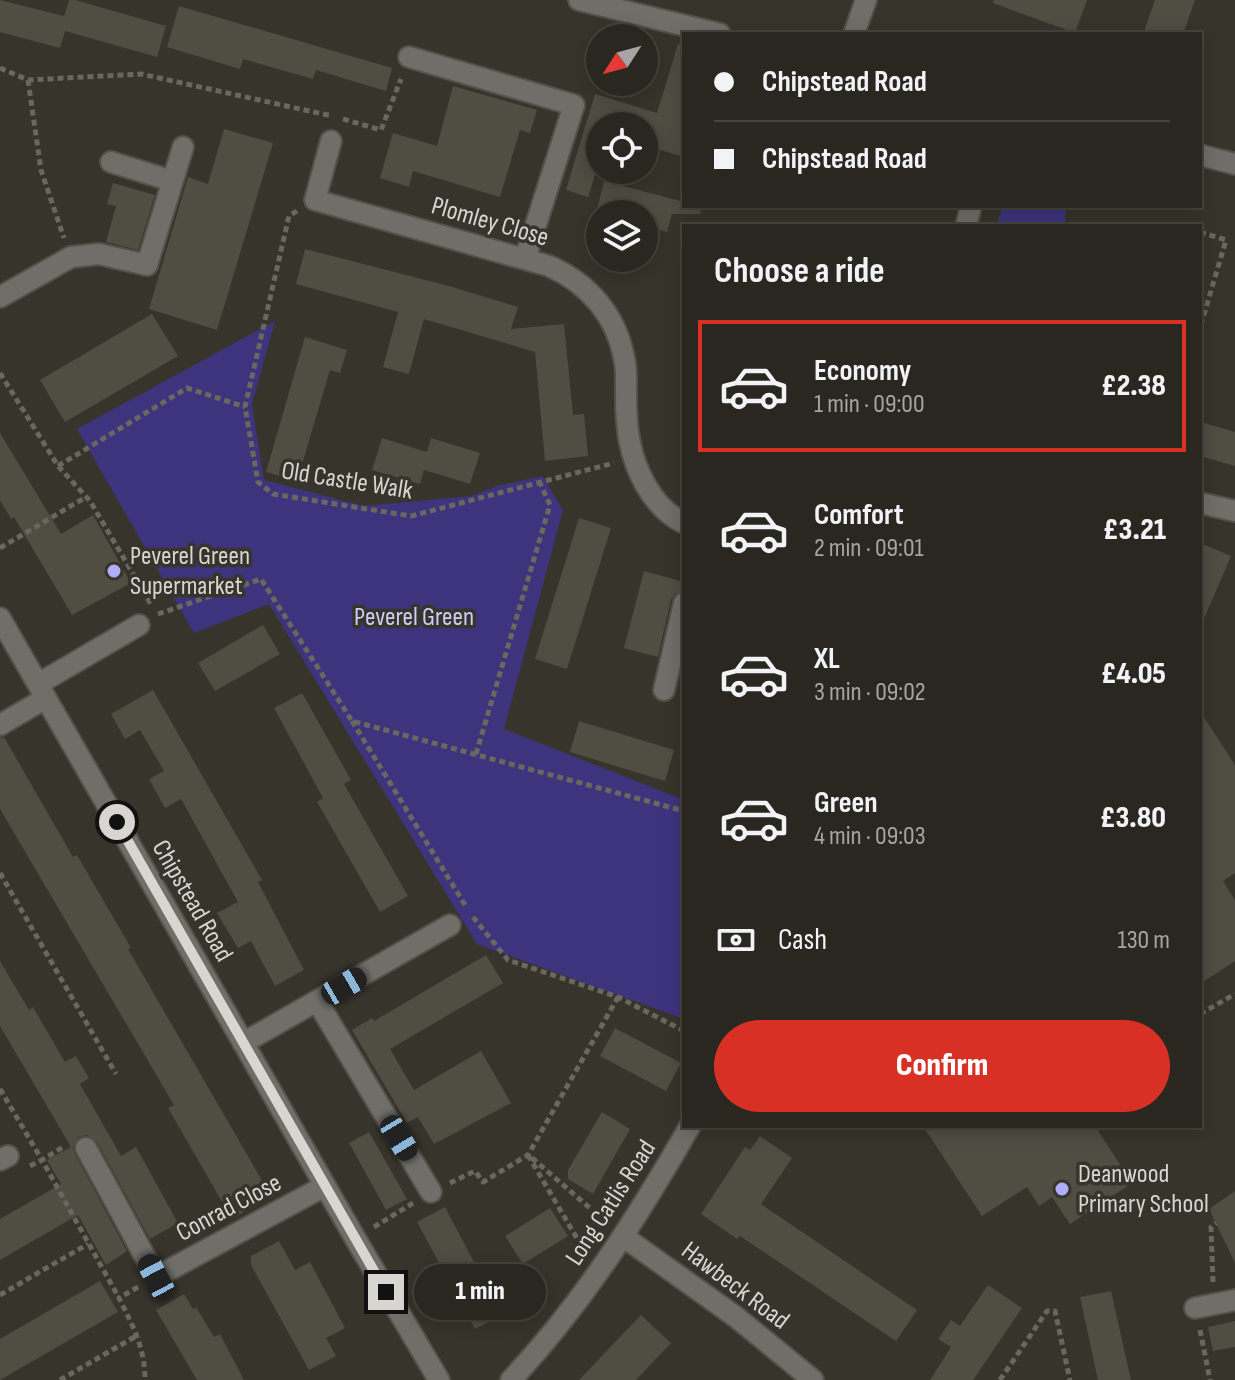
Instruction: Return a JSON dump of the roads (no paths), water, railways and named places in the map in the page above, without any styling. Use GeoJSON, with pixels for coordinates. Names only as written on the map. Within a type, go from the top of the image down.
{"type":"FeatureCollection","features":[{"type":"Feature","properties":{"kind":"street"},"geometry":{"type":"LineString","coordinates":[[579,0],[712,32]]}},
{"type":"Feature","properties":{"kind":"street"},"geometry":{"type":"LineString","coordinates":[[855,32],[866,0]]}},
{"type":"Feature","properties":{"kind":"street"},"geometry":{"type":"LineString","coordinates":[[409,57],[574,105],[525,259]]}},
{"type":"Feature","properties":{"kind":"street","name":"Plomley Close"},"geometry":{"type":"LineString","coordinates":[[331,141],[315,200],[525,259],[565,273],[581,284],[607,313],[625,359],[626,433],[632,458],[650,492],[662,507],[682,522]]}},
{"type":"Feature","properties":{"kind":"street"},"geometry":{"type":"LineString","coordinates":[[0,297],[71,257],[99,254],[147,265],[183,147]]}},
{"type":"Feature","properties":{"kind":"street"},"geometry":{"type":"LineString","coordinates":[[1202,156],[1235,164]]}},
{"type":"Feature","properties":{"kind":"street"},"geometry":{"type":"LineString","coordinates":[[111,162],[172,181]]}},
{"type":"Feature","properties":{"kind":"street"},"geometry":{"type":"LineString","coordinates":[[1202,503],[1235,511]]}},
{"type":"Feature","properties":{"kind":"street"},"geometry":{"type":"LineString","coordinates":[[664,690],[682,612]]}},
{"type":"Feature","properties":{"kind":"street","name":"Chipstead Road"},"geometry":{"type":"LineString","coordinates":[[0,618],[439,1380]]}},
{"type":"Feature","properties":{"kind":"street"},"geometry":{"type":"LineString","coordinates":[[0,725],[42,691],[139,625]]}},
{"type":"Feature","properties":{"kind":"street"},"geometry":{"type":"LineString","coordinates":[[243,1043],[450,925]]}},
{"type":"Feature","properties":{"kind":"street"},"geometry":{"type":"LineString","coordinates":[[317,1001],[431,1192]]}},
{"type":"Feature","properties":{"kind":"street","name":"Long Catlis Road"},"geometry":{"type":"LineString","coordinates":[[511,1380],[558,1327],[624,1237],[689,1128]]}},
{"type":"Feature","properties":{"kind":"street","name":"Conrad Close"},"geometry":{"type":"LineString","coordinates":[[86,1148],[156,1277],[325,1186]]}},
{"type":"Feature","properties":{"kind":"street","name":"Hawbeck Road"},"geometry":{"type":"LineString","coordinates":[[624,1237],[736,1317],[813,1380]]}},
{"type":"Feature","properties":{"kind":"place","name":"Peverel Green Supermarket"},"geometry":{"type":"Point","coordinates":[114,571]}},
{"type":"Feature","properties":{"kind":"place","name":"Deanwood Primary School"},"geometry":{"type":"Point","coordinates":[1062,1189]}},
{"type":"Feature","properties":{"kind":"park label","name":"Peverel Green"},"geometry":{"type":"Point","coordinates":[414,617]}}]}
